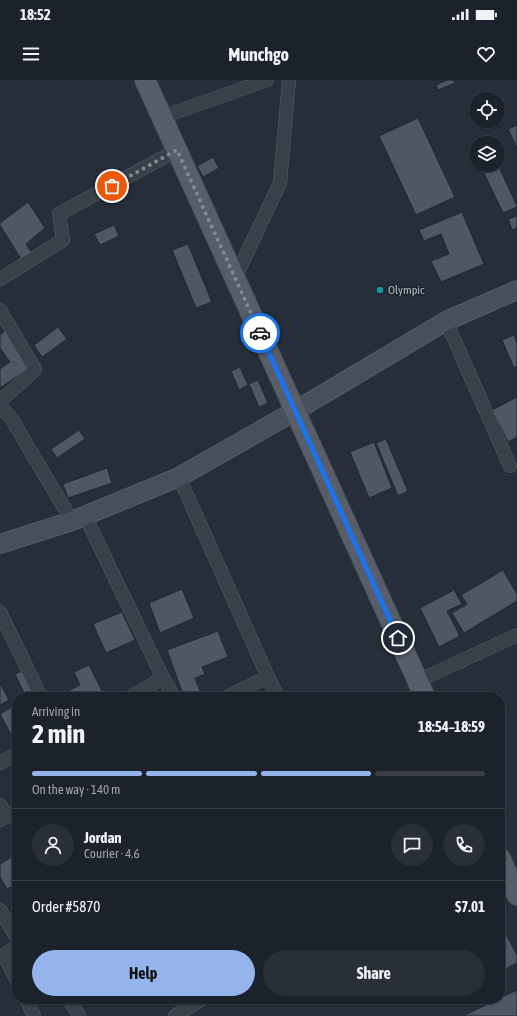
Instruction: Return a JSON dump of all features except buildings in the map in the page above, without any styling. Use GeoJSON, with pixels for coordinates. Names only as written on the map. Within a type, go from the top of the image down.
{"type":"FeatureCollection","features":[{"type":"Feature","properties":{"kind":"main road"},"geometry":{"type":"LineString","coordinates":[[145,80],[422,689]]}},
{"type":"Feature","properties":{"kind":"main road"},"geometry":{"type":"LineString","coordinates":[[505,869],[517,895]]}},
{"type":"Feature","properties":{"kind":"street"},"geometry":{"type":"LineString","coordinates":[[162,117],[266,80]]}},
{"type":"Feature","properties":{"kind":"street"},"geometry":{"type":"LineString","coordinates":[[235,278],[280,183],[289,80]]}},
{"type":"Feature","properties":{"kind":"street"},"geometry":{"type":"LineString","coordinates":[[0,279],[63,240],[60,214],[177,150]]}},
{"type":"Feature","properties":{"kind":"street"},"geometry":{"type":"LineString","coordinates":[[0,544],[78,519],[179,477],[295,411],[446,321],[517,290]]}},
{"type":"Feature","properties":{"kind":"street"},"geometry":{"type":"LineString","coordinates":[[0,310],[34,369],[32,373],[0,401]]}},
{"type":"Feature","properties":{"kind":"street"},"geometry":{"type":"LineString","coordinates":[[446,321],[510,466]]}},
{"type":"Feature","properties":{"kind":"street"},"geometry":{"type":"LineString","coordinates":[[0,406],[11,418],[78,519],[171,692]]}},
{"type":"Feature","properties":{"kind":"street"},"geometry":{"type":"LineString","coordinates":[[179,477],[276,692]]}},
{"type":"Feature","properties":{"kind":"street"},"geometry":{"type":"LineString","coordinates":[[0,612],[39,692]]}},
{"type":"Feature","properties":{"kind":"street"},"geometry":{"type":"LineString","coordinates":[[422,689],[517,635]]}},
{"type":"Feature","properties":{"kind":"street"},"geometry":{"type":"LineString","coordinates":[[237,692],[268,677]]}},
{"type":"Feature","properties":{"kind":"street"},"geometry":{"type":"LineString","coordinates":[[139,692],[163,678]]}},
{"type":"Feature","properties":{"kind":"street"},"geometry":{"type":"LineString","coordinates":[[0,763],[12,757]]}},
{"type":"Feature","properties":{"kind":"street"},"geometry":{"type":"LineString","coordinates":[[0,805],[8,816]]}},
{"type":"Feature","properties":{"kind":"street"},"geometry":{"type":"LineString","coordinates":[[0,910],[12,921]]}},
{"type":"Feature","properties":{"kind":"street"},"geometry":{"type":"LineString","coordinates":[[12,950],[2,956],[12,973]]}},
{"type":"Feature","properties":{"kind":"street"},"geometry":{"type":"LineString","coordinates":[[29,1004],[34,1016]]}},
{"type":"Feature","properties":{"kind":"street"},"geometry":{"type":"LineString","coordinates":[[72,1004],[79,1016]]}},
{"type":"Feature","properties":{"kind":"street"},"geometry":{"type":"LineString","coordinates":[[175,1016],[192,1004]]}},
{"type":"Feature","properties":{"kind":"way so far"},"geometry":{"type":"LineString","coordinates":[[112,186],[177,150],[260,333]]}},
{"type":"Feature","properties":{"kind":"place","name":"Olympic"},"geometry":{"type":"Point","coordinates":[380,290]}},
{"type":"Feature","properties":{"kind":"route"},"geometry":{"type":"LineString","coordinates":[[260,333],[398,638]]}}]}
